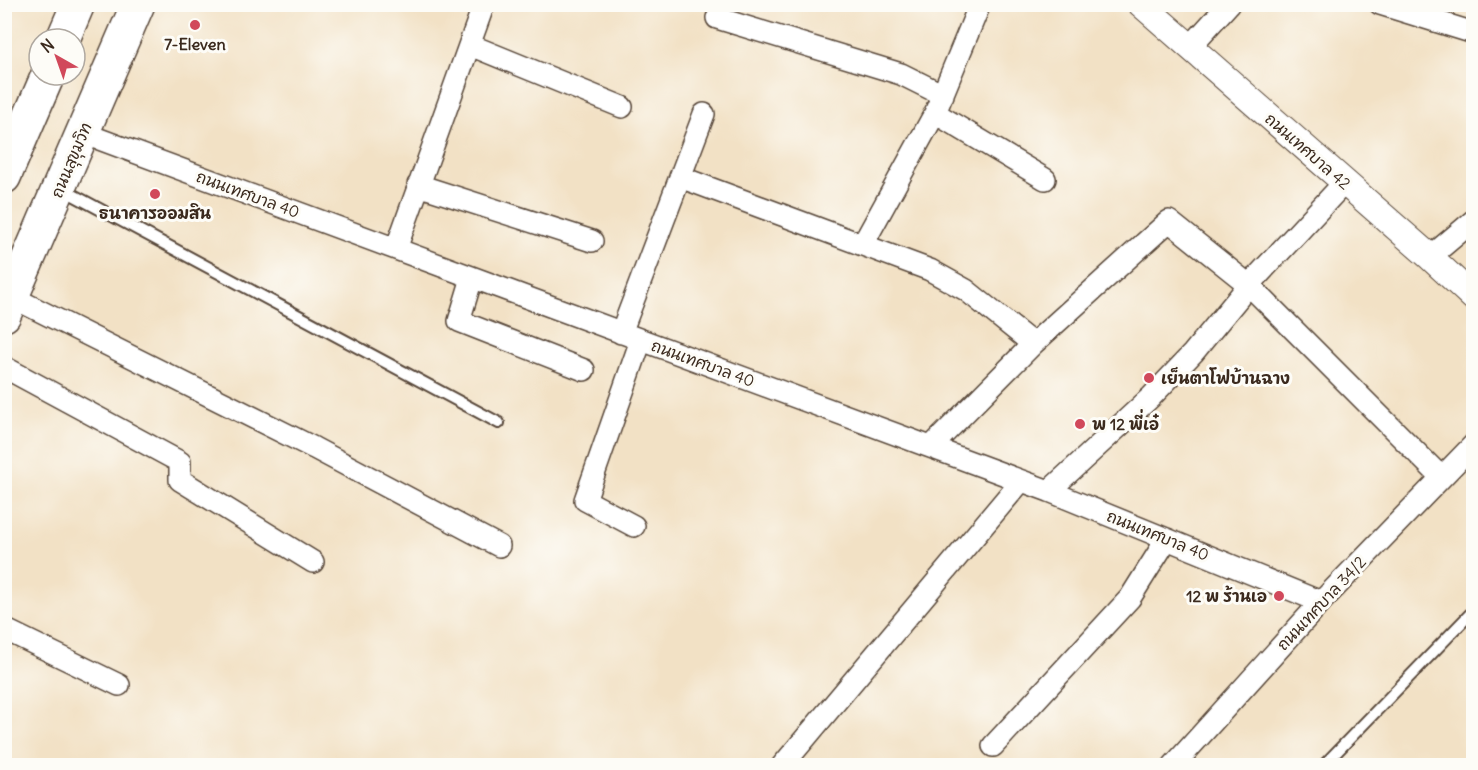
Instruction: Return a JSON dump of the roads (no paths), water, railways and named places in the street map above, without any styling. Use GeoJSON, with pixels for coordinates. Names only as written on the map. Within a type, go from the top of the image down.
{"type":"FeatureCollection","features":[{"type":"Feature","properties":{"kind":"highway"},"geometry":{"type":"LineString","coordinates":[[68,27],[78,4]]}},
{"type":"Feature","properties":{"kind":"highway","name":"ถนนสุขุมวิท"},"geometry":{"type":"LineString","coordinates":[[8,306],[138,4]]}},
{"type":"Feature","properties":{"kind":"highway"},"geometry":{"type":"LineString","coordinates":[[4,177],[43,87]]}},
{"type":"Feature","properties":{"kind":"street"},"geometry":{"type":"LineString","coordinates":[[396,249],[484,4]]}},
{"type":"Feature","properties":{"kind":"street"},"geometry":{"type":"LineString","coordinates":[[863,244],[939,104],[980,4]]}},
{"type":"Feature","properties":{"kind":"street","name":"ถนนเทศบาล 42"},"geometry":{"type":"LineString","coordinates":[[1140,4],[1430,257],[1473,298]]}},
{"type":"Feature","properties":{"kind":"street"},"geometry":{"type":"LineString","coordinates":[[1190,47],[1229,4]]}},
{"type":"Feature","properties":{"kind":"street"},"geometry":{"type":"LineString","coordinates":[[1380,4],[1473,33]]}},
{"type":"Feature","properties":{"kind":"street"},"geometry":{"type":"LineString","coordinates":[[717,18],[901,74],[939,104],[1045,179]]}},
{"type":"Feature","properties":{"kind":"street"},"geometry":{"type":"LineString","coordinates":[[470,45],[622,107]]}},
{"type":"Feature","properties":{"kind":"street"},"geometry":{"type":"LineString","coordinates":[[621,333],[704,114]]}},
{"type":"Feature","properties":{"kind":"street","name":"ถนนเทศบาล 40"},"geometry":{"type":"LineString","coordinates":[[83,133],[1049,491],[1321,602]]}},
{"type":"Feature","properties":{"kind":"street"},"geometry":{"type":"LineString","coordinates":[[680,177],[930,270],[966,290],[1033,344]]}},
{"type":"Feature","properties":{"kind":"street"},"geometry":{"type":"LineString","coordinates":[[1049,491],[1151,397],[1193,353],[1249,285],[1344,183]]}},
{"type":"Feature","properties":{"kind":"street"},"geometry":{"type":"LineString","coordinates":[[418,185],[592,241]]}},
{"type":"Feature","properties":{"kind":"street"},"geometry":{"type":"LineString","coordinates":[[1430,257],[1473,220]]}},
{"type":"Feature","properties":{"kind":"street"},"geometry":{"type":"LineString","coordinates":[[931,447],[1033,344],[1169,221],[1249,285],[1441,477]]}},
{"type":"Feature","properties":{"kind":"street"},"geometry":{"type":"LineString","coordinates":[[472,278],[459,321],[584,370]]}},
{"type":"Feature","properties":{"kind":"street"},"geometry":{"type":"LineString","coordinates":[[8,306],[314,448],[499,546]]}},
{"type":"Feature","properties":{"kind":"street"},"geometry":{"type":"LineString","coordinates":[[634,525],[585,500],[641,340]]}},
{"type":"Feature","properties":{"kind":"street"},"geometry":{"type":"LineString","coordinates":[[4,367],[180,462],[180,480],[313,562]]}},
{"type":"Feature","properties":{"kind":"street","name":"ถนนเทศบาล 34/2"},"geometry":{"type":"LineString","coordinates":[[1186,761],[1321,602],[1473,444]]}},
{"type":"Feature","properties":{"kind":"street"},"geometry":{"type":"LineString","coordinates":[[782,765],[1021,481]]}},
{"type":"Feature","properties":{"kind":"street"},"geometry":{"type":"LineString","coordinates":[[993,746],[1130,598],[1167,539]]}},
{"type":"Feature","properties":{"kind":"street"},"geometry":{"type":"LineString","coordinates":[[4,629],[118,685]]}},
{"type":"Feature","properties":{"kind":"lane"},"geometry":{"type":"LineString","coordinates":[[59,187],[499,423]]}},
{"type":"Feature","properties":{"kind":"lane"},"geometry":{"type":"LineString","coordinates":[[1323,765],[1473,609]]}},
{"type":"Feature","properties":{"kind":"place","name":"7-Eleven"},"geometry":{"type":"Point","coordinates":[195,25]}},
{"type":"Feature","properties":{"kind":"place","name":"ธนาคารออมสิน"},"geometry":{"type":"Point","coordinates":[155,194]}},
{"type":"Feature","properties":{"kind":"place","name":"เย็นตาโฟบ้านฉาง"},"geometry":{"type":"Point","coordinates":[1149,378]}},
{"type":"Feature","properties":{"kind":"place","name":"พ 12 พี่เอ๋"},"geometry":{"type":"Point","coordinates":[1080,424]}},
{"type":"Feature","properties":{"kind":"place","name":"12 พ ร้านเอ"},"geometry":{"type":"Point","coordinates":[1279,596]}}]}
